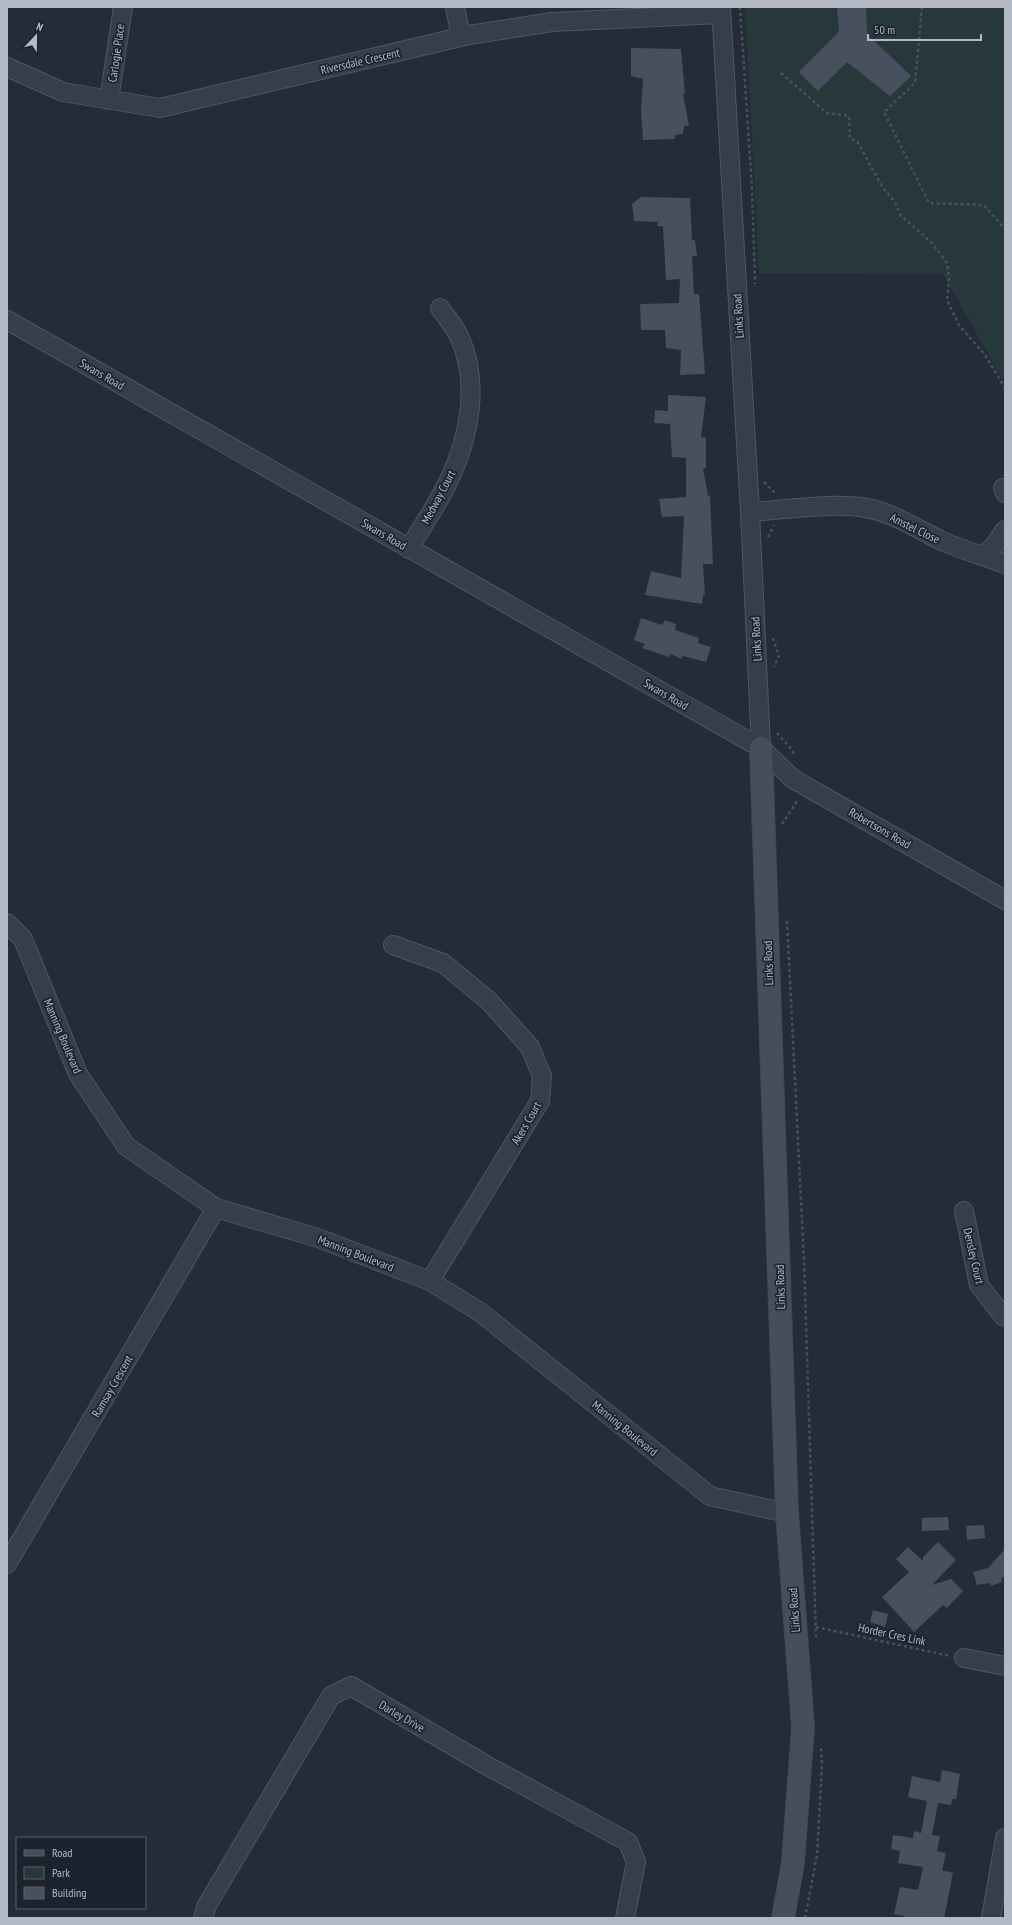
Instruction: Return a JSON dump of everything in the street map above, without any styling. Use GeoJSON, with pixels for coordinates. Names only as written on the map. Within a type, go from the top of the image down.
{"type":"FeatureCollection","features":[{"type":"Feature","properties":{"kind":"street","name":"Carlogie Place"},"geometry":{"type":"LineString","coordinates":[[109,100],[123,7]]}},
{"type":"Feature","properties":{"kind":"street"},"geometry":{"type":"LineString","coordinates":[[455,7],[461,37]]}},
{"type":"Feature","properties":{"kind":"street","name":"Riversdale Crescent"},"geometry":{"type":"LineString","coordinates":[[7,67],[63,92],[160,108],[461,37],[552,22],[721,11]]}},
{"type":"Feature","properties":{"kind":"street","name":"Links Road"},"geometry":{"type":"LineString","coordinates":[[721,11],[750,512],[761,748],[787,1513],[803,1727],[793,1864],[783,1918]]}},
{"type":"Feature","properties":{"kind":"street","name":"Medway Court"},"geometry":{"type":"LineString","coordinates":[[409,549],[449,481],[463,446],[471,407],[470,370],[459,336],[440,308]]}},
{"type":"Feature","properties":{"kind":"street","name":"Swans Road"},"geometry":{"type":"LineString","coordinates":[[7,320],[761,748]]}},
{"type":"Feature","properties":{"kind":"street","name":"Amstel Close"},"geometry":{"type":"LineString","coordinates":[[750,512],[860,507],[884,513],[906,521],[942,541],[1005,564]]}},
{"type":"Feature","properties":{"kind":"street"},"geometry":{"type":"LineString","coordinates":[[983,556],[994,546],[1005,530]]}},
{"type":"Feature","properties":{"kind":"street","name":"Robertsons Road"},"geometry":{"type":"LineString","coordinates":[[761,748],[793,779],[1005,900]]}},
{"type":"Feature","properties":{"kind":"street","name":"Manning Boulevard"},"geometry":{"type":"LineString","coordinates":[[7,923],[23,939],[78,1074],[126,1146],[216,1208],[318,1238],[430,1281],[480,1312],[710,1496],[787,1513]]}},
{"type":"Feature","properties":{"kind":"street","name":"Akers Court"},"geometry":{"type":"LineString","coordinates":[[393,945],[443,963],[490,1001],[530,1046],[542,1076],[540,1101],[430,1281]]}},
{"type":"Feature","properties":{"kind":"street","name":"Ramsay Crescent"},"geometry":{"type":"LineString","coordinates":[[7,1564],[216,1208]]}},
{"type":"Feature","properties":{"kind":"street","name":"Densley Court"},"geometry":{"type":"LineString","coordinates":[[964,1211],[979,1285],[1002,1316],[1005,1316]]}},
{"type":"Feature","properties":{"kind":"street"},"geometry":{"type":"LineString","coordinates":[[964,1658],[1005,1666]]}},
{"type":"Feature","properties":{"kind":"street","name":"Darley Drive"},"geometry":{"type":"LineString","coordinates":[[204,1918],[207,1905],[331,1696],[351,1686],[486,1765],[628,1842],[636,1862],[625,1918]]}},
{"type":"Feature","properties":{"kind":"street"},"geometry":{"type":"LineString","coordinates":[[991,1918],[1005,1838]]}},
{"type":"Feature","properties":{"kind":"path"},"geometry":{"type":"LineString","coordinates":[[922,7],[915,83],[884,112],[929,203],[984,205],[1005,229]]}},
{"type":"Feature","properties":{"kind":"path"},"geometry":{"type":"LineString","coordinates":[[781,73],[827,113],[849,116],[850,139],[857,141],[883,188],[894,202],[901,216],[932,243],[947,263],[949,279],[947,300],[959,325],[985,355],[1005,388]]}},
{"type":"Feature","properties":{"kind":"path"},"geometry":{"type":"LineString","coordinates":[[782,831],[782,823],[796,803],[793,779]]}},
{"type":"Feature","properties":{"kind":"path"},"geometry":{"type":"LineString","coordinates":[[787,918],[804,1261],[817,1643]]}},
{"type":"Feature","properties":{"kind":"path","name":"Horder Cres Link"},"geometry":{"type":"LineString","coordinates":[[816,1627],[964,1658]]}},
{"type":"Feature","properties":{"kind":"path"},"geometry":{"type":"LineString","coordinates":[[805,1918],[817,1855],[822,1764],[821,1741]]}},
{"type":"Feature","properties":{"kind":"green space"},"geometry":{"type":"Polygon","coordinates":[[[745,7],[1005,7],[1005,384],[943,274],[759,273],[745,7]]]}},
{"type":"Feature","properties":{"kind":"building"},"geometry":{"type":"Polygon","coordinates":[[[837,7],[866,7],[867,34],[911,76],[890,96],[847,62],[818,91],[799,72],[839,32],[837,7]]]}},
{"type":"Feature","properties":{"kind":"building"},"geometry":{"type":"Polygon","coordinates":[[[631,48],[681,49],[685,94],[683,94],[689,126],[684,126],[683,134],[675,135],[675,139],[643,140],[641,109],[643,79],[631,76],[631,48]]]}},
{"type":"Feature","properties":{"kind":"building"},"geometry":{"type":"Polygon","coordinates":[[[641,197],[690,198],[692,240],[695,240],[697,256],[692,256],[694,294],[699,294],[705,374],[680,375],[681,350],[666,348],[665,330],[641,330],[640,304],[679,303],[680,279],[666,280],[663,226],[657,226],[658,222],[634,221],[632,204],[641,197]]]}},
{"type":"Feature","properties":{"kind":"building"},"geometry":{"type":"Polygon","coordinates":[[[668,395],[706,397],[701,437],[706,438],[706,468],[703,469],[708,495],[710,496],[713,564],[703,564],[705,595],[703,595],[702,604],[645,595],[651,571],[681,578],[684,516],[662,517],[659,499],[686,497],[686,458],[672,457],[670,424],[654,423],[655,410],[668,411],[668,395]]]}},
{"type":"Feature","properties":{"kind":"building"},"geometry":{"type":"Polygon","coordinates":[[[641,618],[662,625],[665,620],[676,624],[675,630],[699,638],[698,643],[711,647],[706,662],[683,656],[681,659],[671,654],[669,657],[642,648],[645,644],[634,640],[641,618]]]}},
{"type":"Feature","properties":{"kind":"building"},"geometry":{"type":"Polygon","coordinates":[[[948,1517],[949,1530],[922,1531],[922,1518],[948,1517]]]}},
{"type":"Feature","properties":{"kind":"building"},"geometry":{"type":"Polygon","coordinates":[[[984,1525],[985,1538],[967,1540],[966,1526],[984,1525]]]}},
{"type":"Feature","properties":{"kind":"building"},"geometry":{"type":"Polygon","coordinates":[[[938,1542],[956,1560],[932,1585],[951,1579],[963,1591],[947,1608],[943,1605],[914,1632],[882,1597],[909,1572],[896,1559],[908,1547],[923,1561],[923,1557],[938,1542]]]}},
{"type":"Feature","properties":{"kind":"building"},"geometry":{"type":"Polygon","coordinates":[[[1005,1549],[1005,1577],[1001,1578],[1002,1582],[991,1586],[990,1583],[977,1585],[973,1572],[988,1568],[1005,1549]]]}},
{"type":"Feature","properties":{"kind":"building"},"geometry":{"type":"Polygon","coordinates":[[[873,1610],[888,1614],[885,1627],[870,1622],[873,1610]]]}},
{"type":"Feature","properties":{"kind":"building"},"geometry":{"type":"Polygon","coordinates":[[[942,1770],[960,1774],[956,1799],[952,1799],[951,1805],[938,1803],[932,1835],[940,1836],[937,1851],[946,1853],[942,1870],[953,1873],[944,1918],[904,1918],[904,1916],[894,1914],[900,1887],[918,1890],[923,1867],[898,1863],[900,1851],[891,1849],[893,1835],[913,1838],[914,1831],[921,1833],[927,1801],[908,1797],[912,1776],[940,1782],[942,1770]]]}}]}
